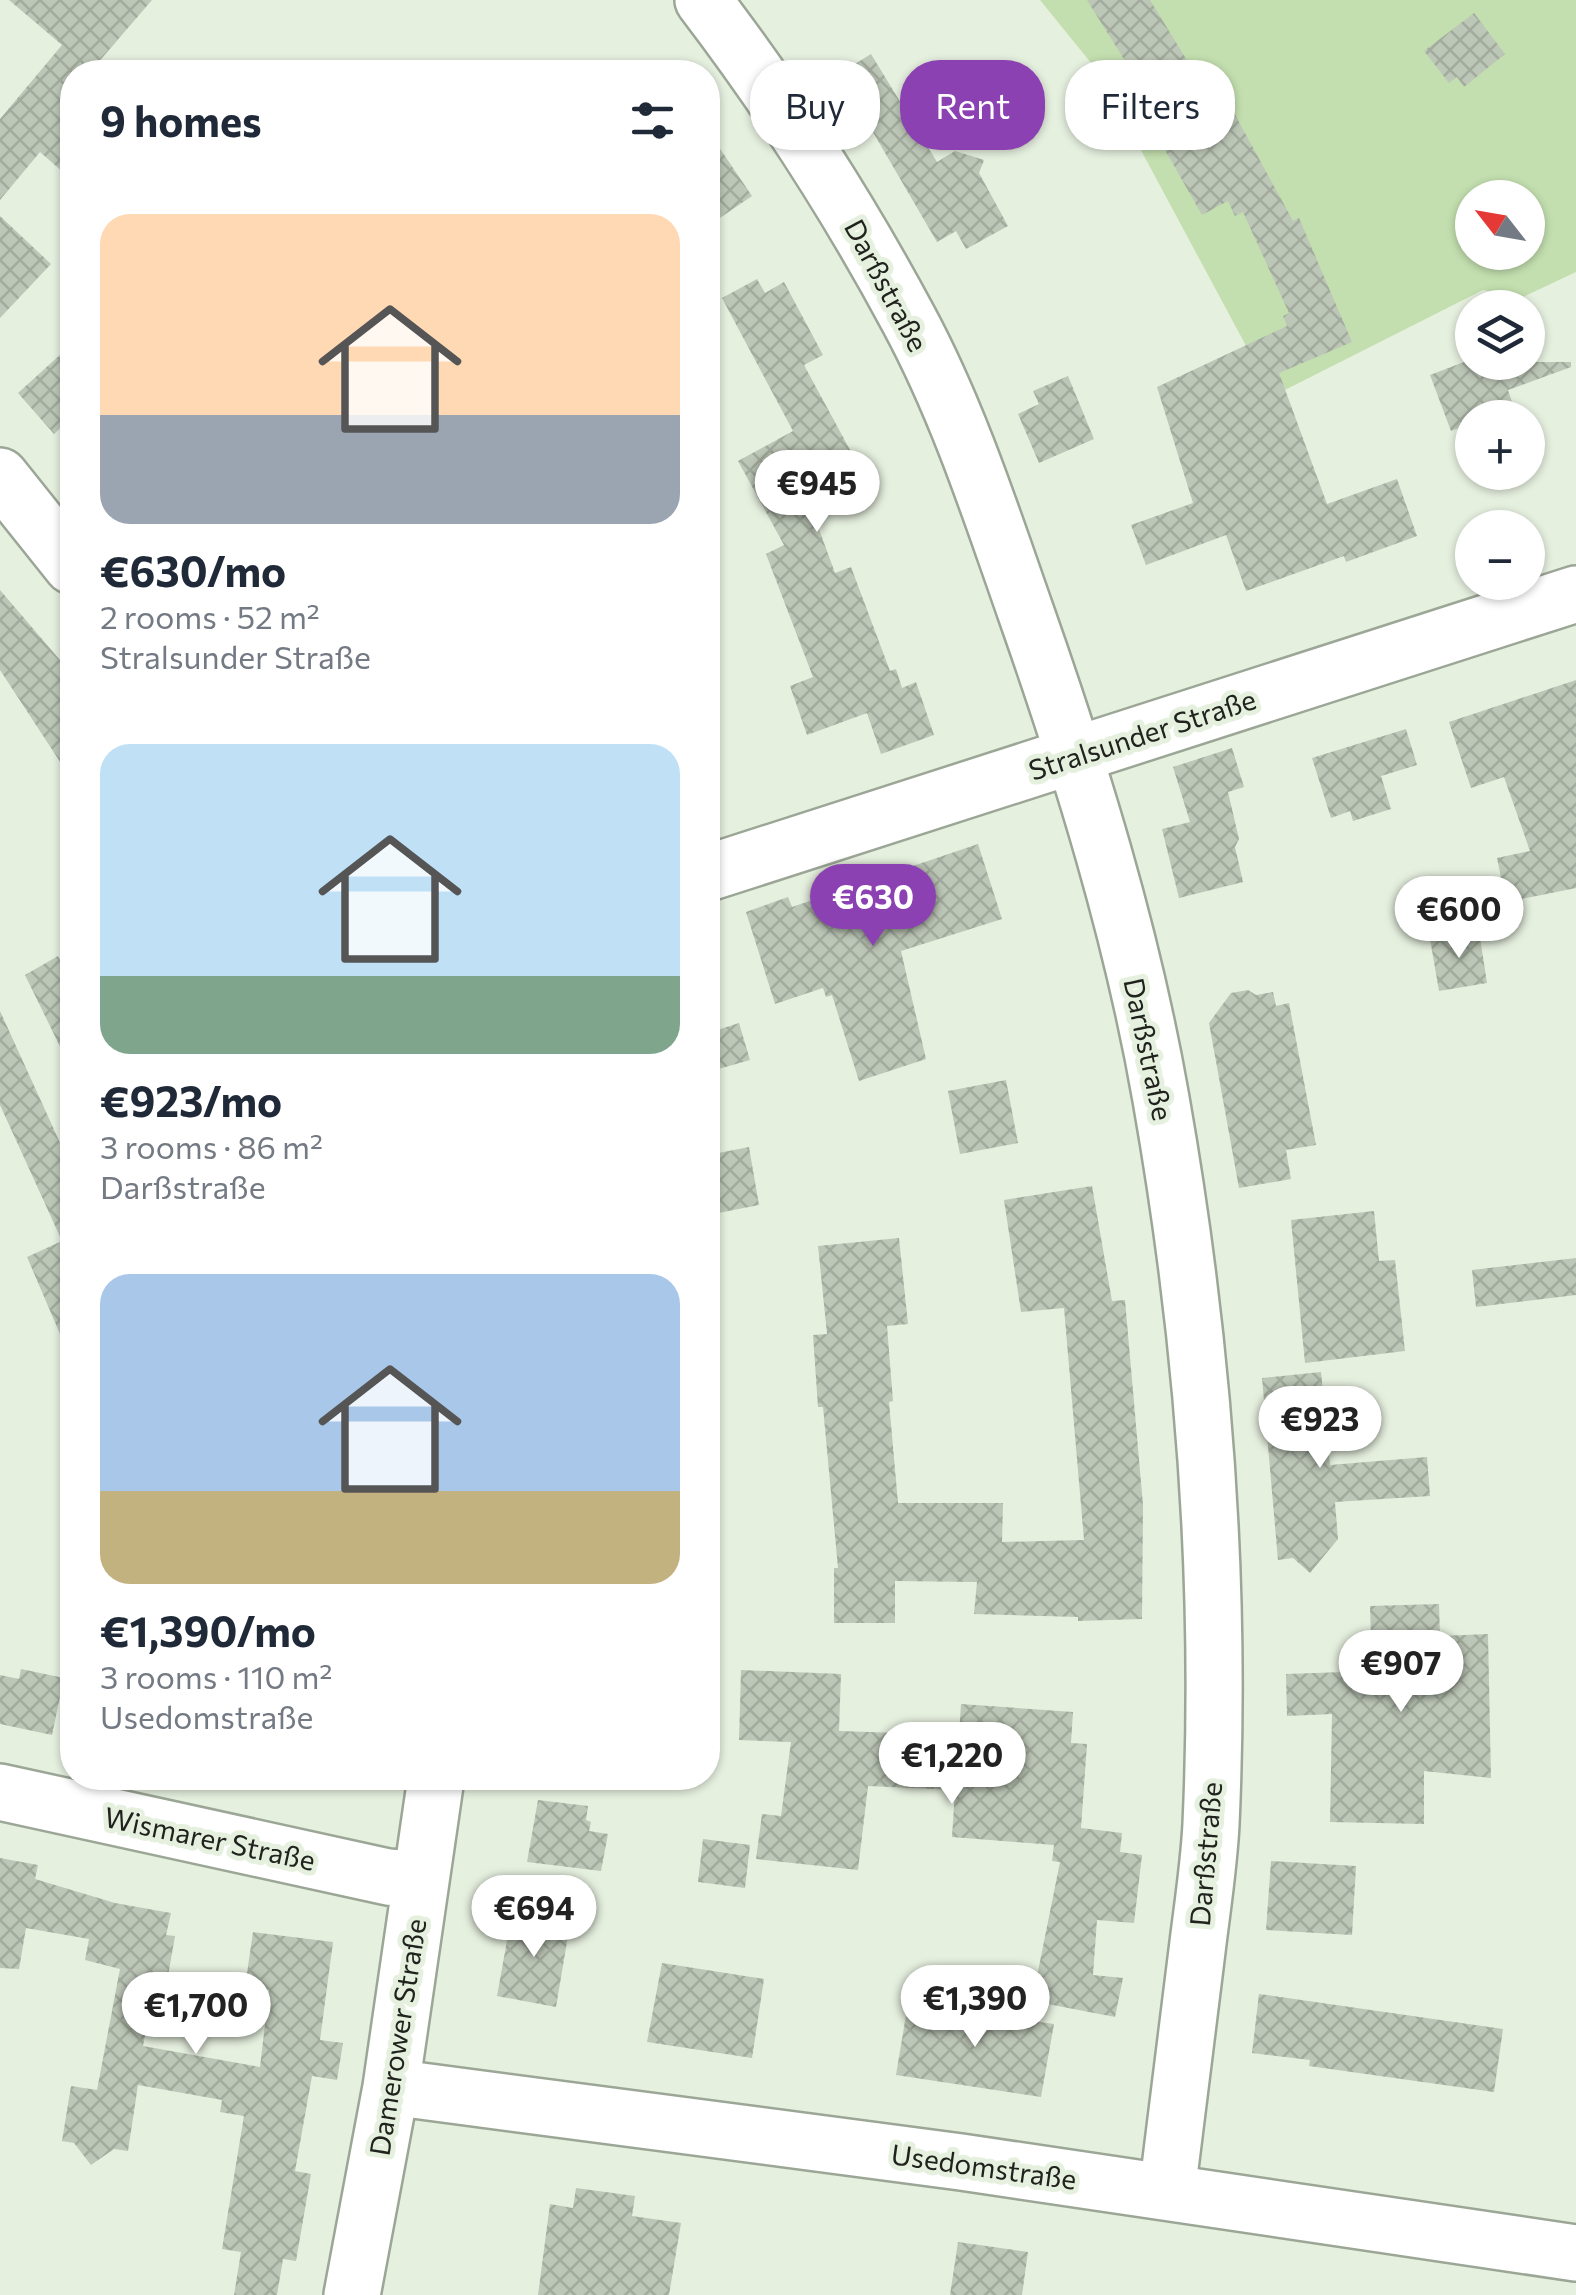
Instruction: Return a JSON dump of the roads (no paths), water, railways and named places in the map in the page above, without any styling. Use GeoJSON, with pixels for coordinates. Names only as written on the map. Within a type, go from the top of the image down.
{"type":"FeatureCollection","features":[{"type":"Feature","properties":{"kind":"street","name":"Darßstraße"},"geometry":{"type":"LineString","coordinates":[[703,0],[750,61],[828,178],[911,324],[943,394],[996,527],[1075,756],[1128,946],[1161,1096],[1183,1244],[1207,1470],[1214,1671],[1211,1830],[1167,2192]]}},
{"type":"Feature","properties":{"kind":"street"},"geometry":{"type":"LineString","coordinates":[[0,476],[60,551]]}},
{"type":"Feature","properties":{"kind":"street","name":"Stralsunder Straße"},"geometry":{"type":"LineString","coordinates":[[720,869],[1576,594]]}},
{"type":"Feature","properties":{"kind":"street","name":"Damerower Straße"},"geometry":{"type":"LineString","coordinates":[[352,2295],[391,2086],[434,1790]]}},
{"type":"Feature","properties":{"kind":"street","name":"Wismarer Straße"},"geometry":{"type":"LineString","coordinates":[[0,1792],[388,1877],[422,1880]]}},
{"type":"Feature","properties":{"kind":"street","name":"Usedomstraße"},"geometry":{"type":"LineString","coordinates":[[391,2086],[1167,2192],[1576,2253]]}}]}
